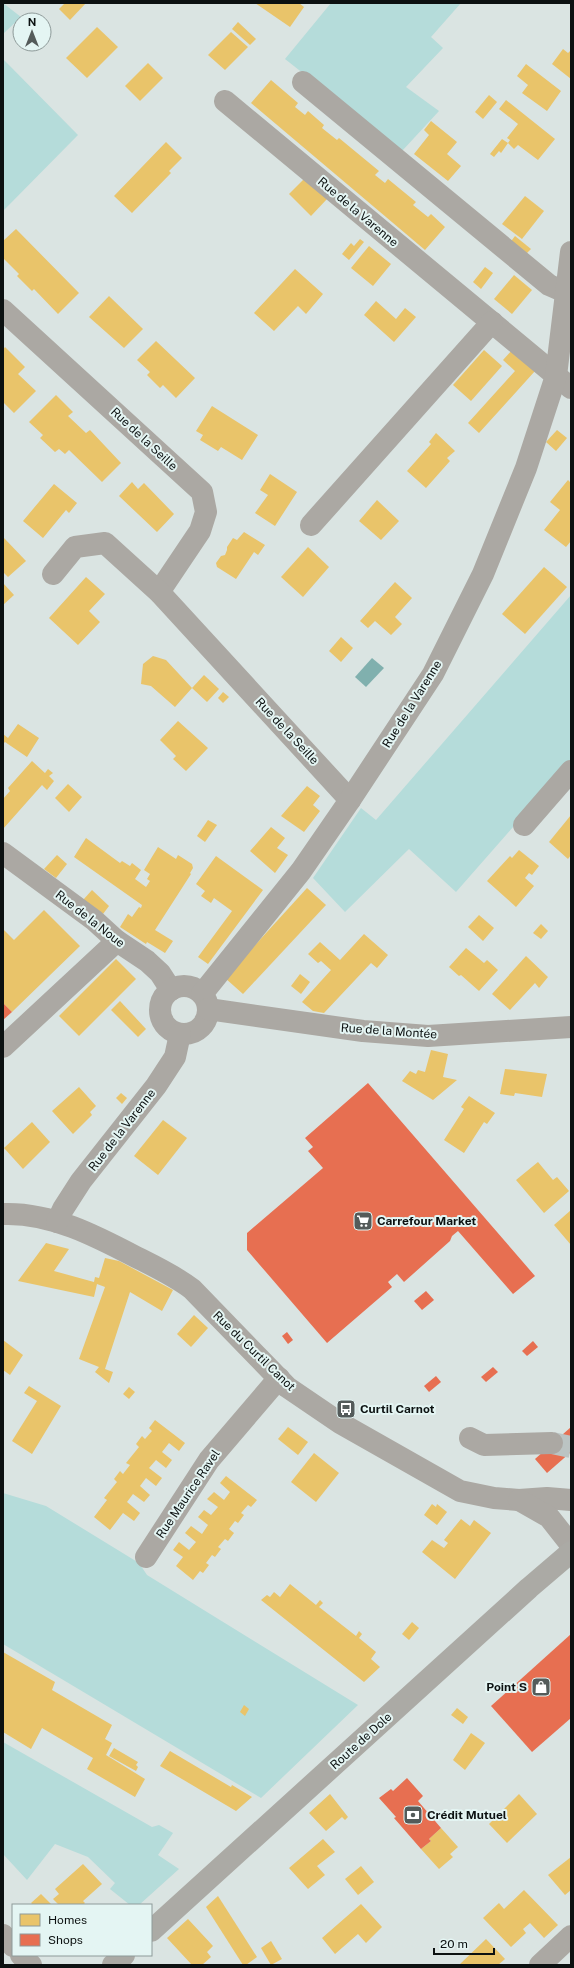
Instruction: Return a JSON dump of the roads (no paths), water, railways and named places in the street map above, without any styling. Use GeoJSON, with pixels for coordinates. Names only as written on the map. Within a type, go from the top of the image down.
{"type":"FeatureCollection","features":[{"type":"Feature","properties":{"kind":"main road","name":"Route de Dole"},"geometry":{"type":"LineString","coordinates":[[152,1930],[529,1588],[571,1552]]}},
{"type":"Feature","properties":{"kind":"main road"},"geometry":{"type":"LineString","coordinates":[[113,1965],[123,1956]]}},
{"type":"Feature","properties":{"kind":"street"},"geometry":{"type":"LineString","coordinates":[[303,82],[549,285],[565,292]]}},
{"type":"Feature","properties":{"kind":"street","name":"Rue de la Varenne"},"geometry":{"type":"LineString","coordinates":[[224,101],[564,382]]}},
{"type":"Feature","properties":{"kind":"street","name":"Rue de la Varenne"},"geometry":{"type":"LineString","coordinates":[[205,1001],[301,871],[433,674],[483,574],[526,468],[564,382],[565,292],[571,252]]}},
{"type":"Feature","properties":{"kind":"street","name":"Rue de la Seille"},"geometry":{"type":"LineString","coordinates":[[3,310],[202,492],[206,512],[200,531],[160,592]]}},
{"type":"Feature","properties":{"kind":"street"},"geometry":{"type":"LineString","coordinates":[[311,525],[492,322]]}},
{"type":"Feature","properties":{"kind":"street","name":"Rue de la Seille"},"geometry":{"type":"LineString","coordinates":[[53,574],[75,547],[105,543],[160,592],[350,800]]}},
{"type":"Feature","properties":{"kind":"street"},"geometry":{"type":"LineString","coordinates":[[524,824],[571,771]]}},
{"type":"Feature","properties":{"kind":"street","name":"Rue de la Noue"},"geometry":{"type":"LineString","coordinates":[[3,853],[94,920],[117,941],[147,961],[160,973],[171,990]]}},
{"type":"Feature","properties":{"kind":"street"},"geometry":{"type":"LineString","coordinates":[[3,1047],[117,941]]}},
{"type":"Feature","properties":{"kind":"street"},"geometry":{"type":"LineString","coordinates":[[177,987],[191,987],[205,1001],[205,1022],[194,1032],[180,1034],[167,1028],[160,1015],[162,1001],[171,990],[177,987]]}},
{"type":"Feature","properties":{"kind":"street","name":"Rue de la Montée"},"geometry":{"type":"LineString","coordinates":[[205,1001],[363,1032],[428,1036],[571,1028]]}},
{"type":"Feature","properties":{"kind":"street","name":"Rue de la Varenne"},"geometry":{"type":"LineString","coordinates":[[57,1222],[63,1208],[81,1181],[156,1086],[175,1057],[180,1034]]}},
{"type":"Feature","properties":{"kind":"street","name":"Rue du Curtil Canot"},"geometry":{"type":"LineString","coordinates":[[3,1214],[29,1216],[57,1222],[108,1242],[177,1277],[192,1289],[288,1387],[340,1423],[460,1491],[494,1498],[519,1500],[547,1498],[571,1500]]}},
{"type":"Feature","properties":{"kind":"street","name":"Rue Maurice Ravel"},"geometry":{"type":"LineString","coordinates":[[146,1557],[210,1460],[279,1378]]}},
{"type":"Feature","properties":{"kind":"street"},"geometry":{"type":"LineString","coordinates":[[470,1438],[484,1445],[552,1443]]}},
{"type":"Feature","properties":{"kind":"street","name":"Rue du Curtil Canot"},"geometry":{"type":"LineString","coordinates":[[519,1500],[549,1517],[571,1545]]}},
{"type":"Feature","properties":{"kind":"street"},"geometry":{"type":"LineString","coordinates":[[3,1935],[12,1945]]}},
{"type":"Feature","properties":{"kind":"street"},"geometry":{"type":"LineString","coordinates":[[540,1965],[571,1936]]}},
{"type":"Feature","properties":{"kind":"street"},"geometry":{"type":"LineString","coordinates":[[22,1956],[31,1965]]}},
{"type":"Feature","properties":{"kind":"tunnel"},"geometry":{"type":"LineString","coordinates":[[552,1443],[571,1447]]}},
{"type":"Feature","properties":{"kind":"place","name":"Carrefour Market"},"geometry":{"type":"Point","coordinates":[363,1221]}},
{"type":"Feature","properties":{"kind":"place","name":"Curtil Carnot"},"geometry":{"type":"Point","coordinates":[346,1409]}},
{"type":"Feature","properties":{"kind":"place","name":"Point S"},"geometry":{"type":"Point","coordinates":[541,1687]}},
{"type":"Feature","properties":{"kind":"place","name":"Crédit Mutuel"},"geometry":{"type":"Point","coordinates":[413,1815]}}]}
